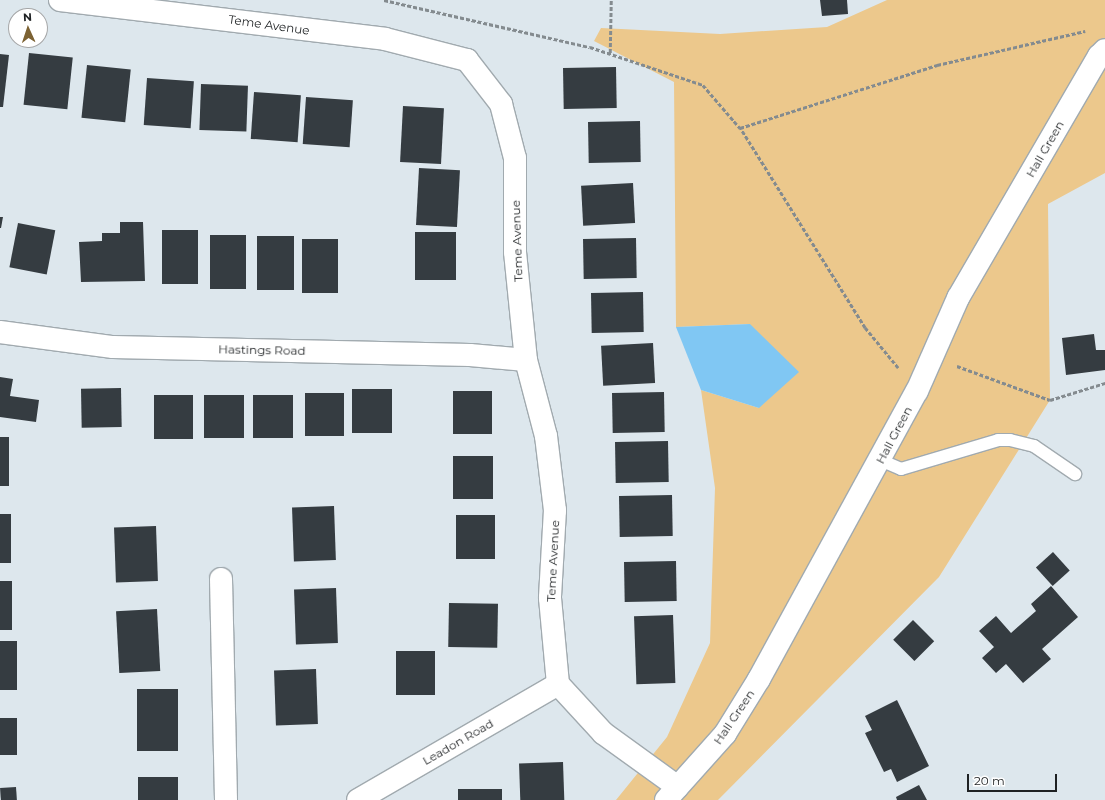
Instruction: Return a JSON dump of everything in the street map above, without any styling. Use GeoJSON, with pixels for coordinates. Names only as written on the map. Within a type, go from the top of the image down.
{"type":"FeatureCollection","features":[{"type":"Feature","properties":{"kind":"street","name":"Teme Avenue"},"geometry":{"type":"LineString","coordinates":[[60,0],[120,3],[385,40],[467,60],[501,104],[515,158],[515,252],[526,360],[546,436],[555,510],[550,598],[558,684]]}},
{"type":"Feature","properties":{"kind":"street","name":"Hall Green"},"geometry":{"type":"LineString","coordinates":[[672,793],[725,734],[759,679],[917,391],[958,298],[1103,55]]}},
{"type":"Feature","properties":{"kind":"street","name":"Hastings Road"},"geometry":{"type":"LineString","coordinates":[[0,332],[113,347],[454,355],[526,360]]}},
{"type":"Feature","properties":{"kind":"street"},"geometry":{"type":"LineString","coordinates":[[221,579],[226,800]]}},
{"type":"Feature","properties":{"kind":"street"},"geometry":{"type":"LineString","coordinates":[[558,684],[603,733],[672,793]]}},
{"type":"Feature","properties":{"kind":"street","name":"Leadon Road"},"geometry":{"type":"LineString","coordinates":[[358,800],[558,684]]}},
{"type":"Feature","properties":{"kind":"lane"},"geometry":{"type":"LineString","coordinates":[[880,460],[901,469],[998,440],[1010,440],[1034,446],[1075,474]]}},
{"type":"Feature","properties":{"kind":"path"},"geometry":{"type":"LineString","coordinates":[[384,0],[610,53],[703,85],[740,128],[865,328],[917,391]]}},
{"type":"Feature","properties":{"kind":"path"},"geometry":{"type":"LineString","coordinates":[[610,53],[611,0]]}},
{"type":"Feature","properties":{"kind":"path"},"geometry":{"type":"LineString","coordinates":[[740,128],[936,65],[1090,30]]}},
{"type":"Feature","properties":{"kind":"path"},"geometry":{"type":"LineString","coordinates":[[932,357],[1050,400],[1105,383]]}},
{"type":"Feature","properties":{"kind":"shaded area"},"geometry":{"type":"Polygon","coordinates":[[[887,0],[1105,0],[1105,173],[1048,204],[1050,400],[939,577],[718,800],[616,800],[667,737],[710,643],[715,488],[701,390],[759,408],[750,324],[676,327],[674,82],[594,41],[601,28],[720,34],[827,27],[887,0]]]}},
{"type":"Feature","properties":{"kind":"water"},"geometry":{"type":"Polygon","coordinates":[[[750,324],[799,372],[759,408],[701,390],[676,327],[750,324]]]}},
{"type":"Feature","properties":{"kind":"building"},"geometry":{"type":"Polygon","coordinates":[[[820,0],[847,0],[848,14],[822,16],[820,0]]]}},
{"type":"Feature","properties":{"kind":"building"},"geometry":{"type":"Polygon","coordinates":[[[29,53],[73,58],[67,109],[24,105],[29,53]]]}},
{"type":"Feature","properties":{"kind":"building"},"geometry":{"type":"Polygon","coordinates":[[[0,54],[9,55],[3,107],[0,107],[0,54]]]}},
{"type":"Feature","properties":{"kind":"building"},"geometry":{"type":"Polygon","coordinates":[[[87,65],[131,70],[125,122],[81,118],[87,65]]]}},
{"type":"Feature","properties":{"kind":"building"},"geometry":{"type":"Polygon","coordinates":[[[616,67],[617,108],[564,109],[563,68],[616,67]]]}},
{"type":"Feature","properties":{"kind":"building"},"geometry":{"type":"Polygon","coordinates":[[[147,78],[194,81],[191,128],[144,125],[147,78]]]}},
{"type":"Feature","properties":{"kind":"building"},"geometry":{"type":"Polygon","coordinates":[[[201,84],[248,86],[246,132],[199,130],[201,84]]]}},
{"type":"Feature","properties":{"kind":"building"},"geometry":{"type":"Polygon","coordinates":[[[254,92],[301,95],[298,142],[251,139],[254,92]]]}},
{"type":"Feature","properties":{"kind":"building"},"geometry":{"type":"Polygon","coordinates":[[[306,97],[353,100],[350,147],[303,144],[306,97]]]}},
{"type":"Feature","properties":{"kind":"building"},"geometry":{"type":"Polygon","coordinates":[[[403,106],[444,108],[441,164],[400,162],[403,106]]]}},
{"type":"Feature","properties":{"kind":"building"},"geometry":{"type":"Polygon","coordinates":[[[640,121],[641,162],[589,163],[588,122],[640,121]]]}},
{"type":"Feature","properties":{"kind":"building"},"geometry":{"type":"Polygon","coordinates":[[[419,168],[460,170],[457,227],[416,225],[419,168]]]}},
{"type":"Feature","properties":{"kind":"building"},"geometry":{"type":"Polygon","coordinates":[[[633,183],[635,223],[583,226],[581,186],[633,183]]]}},
{"type":"Feature","properties":{"kind":"building"},"geometry":{"type":"Polygon","coordinates":[[[0,217],[3,217],[1,228],[0,228],[0,217]]]}},
{"type":"Feature","properties":{"kind":"building"},"geometry":{"type":"Polygon","coordinates":[[[120,222],[143,222],[145,281],[81,282],[79,242],[102,241],[102,233],[120,233],[120,222]]]}},
{"type":"Feature","properties":{"kind":"building"},"geometry":{"type":"Polygon","coordinates":[[[18,223],[55,230],[47,274],[9,267],[18,223]]]}},
{"type":"Feature","properties":{"kind":"building"},"geometry":{"type":"Polygon","coordinates":[[[162,230],[198,230],[198,284],[162,284],[162,230]]]}},
{"type":"Feature","properties":{"kind":"building"},"geometry":{"type":"Polygon","coordinates":[[[415,232],[456,232],[456,280],[415,280],[415,232]]]}},
{"type":"Feature","properties":{"kind":"building"},"geometry":{"type":"Polygon","coordinates":[[[210,235],[246,235],[246,289],[210,289],[210,235]]]}},
{"type":"Feature","properties":{"kind":"building"},"geometry":{"type":"Polygon","coordinates":[[[257,236],[294,236],[294,290],[257,290],[257,236]]]}},
{"type":"Feature","properties":{"kind":"building"},"geometry":{"type":"Polygon","coordinates":[[[636,238],[637,278],[584,279],[583,239],[636,238]]]}},
{"type":"Feature","properties":{"kind":"building"},"geometry":{"type":"Polygon","coordinates":[[[302,239],[338,239],[338,293],[302,293],[302,239]]]}},
{"type":"Feature","properties":{"kind":"building"},"geometry":{"type":"Polygon","coordinates":[[[643,292],[644,332],[592,333],[591,293],[643,292]]]}},
{"type":"Feature","properties":{"kind":"building"},"geometry":{"type":"Polygon","coordinates":[[[1094,334],[1096,350],[1105,350],[1105,370],[1066,375],[1062,338],[1094,334]]]}},
{"type":"Feature","properties":{"kind":"building"},"geometry":{"type":"Polygon","coordinates":[[[653,343],[655,383],[603,386],[601,346],[653,343]]]}},
{"type":"Feature","properties":{"kind":"building"},"geometry":{"type":"Polygon","coordinates":[[[0,377],[13,379],[10,396],[39,400],[36,422],[0,417],[0,377]]]}},
{"type":"Feature","properties":{"kind":"building"},"geometry":{"type":"Polygon","coordinates":[[[121,388],[122,427],[82,428],[81,389],[121,388]]]}},
{"type":"Feature","properties":{"kind":"building"},"geometry":{"type":"Polygon","coordinates":[[[352,389],[392,389],[392,433],[352,433],[352,389]]]}},
{"type":"Feature","properties":{"kind":"building"},"geometry":{"type":"Polygon","coordinates":[[[453,391],[492,391],[492,434],[453,434],[453,391]]]}},
{"type":"Feature","properties":{"kind":"building"},"geometry":{"type":"Polygon","coordinates":[[[664,392],[665,432],[613,433],[612,393],[664,392]]]}},
{"type":"Feature","properties":{"kind":"building"},"geometry":{"type":"Polygon","coordinates":[[[305,393],[344,393],[344,436],[305,436],[305,393]]]}},
{"type":"Feature","properties":{"kind":"building"},"geometry":{"type":"Polygon","coordinates":[[[154,395],[193,395],[193,439],[154,439],[154,395]]]}},
{"type":"Feature","properties":{"kind":"building"},"geometry":{"type":"Polygon","coordinates":[[[204,395],[244,395],[244,438],[204,438],[204,395]]]}},
{"type":"Feature","properties":{"kind":"building"},"geometry":{"type":"Polygon","coordinates":[[[253,395],[293,395],[293,438],[253,438],[253,395]]]}},
{"type":"Feature","properties":{"kind":"building"},"geometry":{"type":"Polygon","coordinates":[[[0,437],[9,437],[9,486],[0,486],[0,437]]]}},
{"type":"Feature","properties":{"kind":"building"},"geometry":{"type":"Polygon","coordinates":[[[668,441],[669,482],[616,483],[615,442],[668,441]]]}},
{"type":"Feature","properties":{"kind":"building"},"geometry":{"type":"Polygon","coordinates":[[[453,456],[493,456],[493,499],[453,499],[453,456]]]}},
{"type":"Feature","properties":{"kind":"building"},"geometry":{"type":"Polygon","coordinates":[[[672,495],[673,536],[620,537],[619,496],[672,495]]]}},
{"type":"Feature","properties":{"kind":"building"},"geometry":{"type":"Polygon","coordinates":[[[334,506],[336,560],[294,561],[292,507],[334,506]]]}},
{"type":"Feature","properties":{"kind":"building"},"geometry":{"type":"Polygon","coordinates":[[[0,514],[11,514],[11,563],[0,563],[0,514]]]}},
{"type":"Feature","properties":{"kind":"building"},"geometry":{"type":"Polygon","coordinates":[[[456,515],[495,515],[495,559],[456,559],[456,515]]]}},
{"type":"Feature","properties":{"kind":"building"},"geometry":{"type":"Polygon","coordinates":[[[156,526],[158,581],[116,582],[114,527],[156,526]]]}},
{"type":"Feature","properties":{"kind":"building"},"geometry":{"type":"Polygon","coordinates":[[[1053,552],[1070,571],[1053,586],[1036,567],[1053,552]]]}},
{"type":"Feature","properties":{"kind":"building"},"geometry":{"type":"Polygon","coordinates":[[[676,561],[677,601],[625,602],[624,562],[676,561]]]}},
{"type":"Feature","properties":{"kind":"building"},"geometry":{"type":"Polygon","coordinates":[[[0,581],[12,581],[12,630],[0,630],[0,581]]]}},
{"type":"Feature","properties":{"kind":"building"},"geometry":{"type":"Polygon","coordinates":[[[1051,586],[1078,617],[1042,649],[1051,659],[1023,683],[1006,664],[996,673],[982,658],[994,647],[979,631],[996,616],[1011,633],[1036,611],[1031,604],[1051,586]]]}},
{"type":"Feature","properties":{"kind":"building"},"geometry":{"type":"Polygon","coordinates":[[[336,588],[338,643],[296,644],[294,589],[336,588]]]}},
{"type":"Feature","properties":{"kind":"building"},"geometry":{"type":"Polygon","coordinates":[[[449,603],[498,604],[497,648],[448,647],[449,603]]]}},
{"type":"Feature","properties":{"kind":"building"},"geometry":{"type":"Polygon","coordinates":[[[157,609],[160,671],[119,673],[116,611],[157,609]]]}},
{"type":"Feature","properties":{"kind":"building"},"geometry":{"type":"Polygon","coordinates":[[[673,615],[675,683],[636,684],[634,616],[673,615]]]}},
{"type":"Feature","properties":{"kind":"building"},"geometry":{"type":"Polygon","coordinates":[[[913,620],[934,641],[914,661],[893,640],[913,620]]]}},
{"type":"Feature","properties":{"kind":"building"},"geometry":{"type":"Polygon","coordinates":[[[0,641],[17,641],[17,690],[0,690],[0,641]]]}},
{"type":"Feature","properties":{"kind":"building"},"geometry":{"type":"Polygon","coordinates":[[[396,651],[435,651],[435,695],[396,695],[396,651]]]}},
{"type":"Feature","properties":{"kind":"building"},"geometry":{"type":"Polygon","coordinates":[[[316,669],[318,724],[276,725],[274,670],[316,669]]]}},
{"type":"Feature","properties":{"kind":"building"},"geometry":{"type":"Polygon","coordinates":[[[137,689],[178,689],[178,751],[137,751],[137,689]]]}},
{"type":"Feature","properties":{"kind":"building"},"geometry":{"type":"Polygon","coordinates":[[[897,700],[929,766],[897,782],[891,769],[884,772],[865,733],[872,730],[865,716],[897,700]]]}},
{"type":"Feature","properties":{"kind":"building"},"geometry":{"type":"Polygon","coordinates":[[[0,718],[17,718],[17,755],[0,755],[0,718]]]}},
{"type":"Feature","properties":{"kind":"building"},"geometry":{"type":"Polygon","coordinates":[[[563,762],[564,800],[520,800],[519,764],[563,762]]]}},
{"type":"Feature","properties":{"kind":"building"},"geometry":{"type":"Polygon","coordinates":[[[138,777],[178,777],[178,800],[138,800],[138,777]]]}},
{"type":"Feature","properties":{"kind":"building"},"geometry":{"type":"Polygon","coordinates":[[[919,785],[927,800],[897,800],[896,797],[919,785]]]}},
{"type":"Feature","properties":{"kind":"building"},"geometry":{"type":"Polygon","coordinates":[[[16,787],[17,800],[1,800],[0,788],[16,787]]]}},
{"type":"Feature","properties":{"kind":"building"},"geometry":{"type":"Polygon","coordinates":[[[458,789],[502,789],[502,800],[458,800],[458,789]]]}}]}
